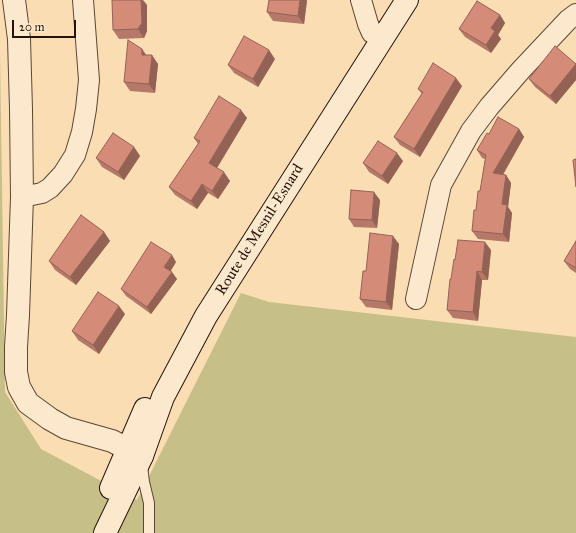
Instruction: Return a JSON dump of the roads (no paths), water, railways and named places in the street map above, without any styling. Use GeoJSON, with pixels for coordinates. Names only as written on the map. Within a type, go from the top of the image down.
{"type":"FeatureCollection","features":[{"type":"Feature","properties":{"kind":"main road"},"geometry":{"type":"LineString","coordinates":[[14,0],[19,39],[21,109],[22,197],[16,347],[16,372],[19,387],[28,403],[50,419],[66,428],[112,441],[134,453]]}},
{"type":"Feature","properties":{"kind":"main road","name":"Route de Mesnil-Esnard"},"geometry":{"type":"LineString","coordinates":[[134,453],[152,393],[197,309],[393,0]]}},
{"type":"Feature","properties":{"kind":"main road","name":"Route de Mesnil-Esnard"},"geometry":{"type":"LineString","coordinates":[[134,453],[206,316],[407,0]]}},
{"type":"Feature","properties":{"kind":"main road"},"geometry":{"type":"LineString","coordinates":[[100,533],[111,490],[134,453]]}},
{"type":"Feature","properties":{"kind":"main road"},"geometry":{"type":"LineString","coordinates":[[105,533],[134,453]]}},
{"type":"Feature","properties":{"kind":"street"},"geometry":{"type":"LineString","coordinates":[[22,197],[42,194],[50,188],[63,174],[75,156],[82,132],[89,80],[83,0]]}},
{"type":"Feature","properties":{"kind":"street"},"geometry":{"type":"LineString","coordinates":[[361,0],[372,32]]}},
{"type":"Feature","properties":{"kind":"street"},"geometry":{"type":"LineString","coordinates":[[416,300],[441,185],[471,130],[521,70],[568,20],[576,14]]}},
{"type":"Feature","properties":{"kind":"lane"},"geometry":{"type":"LineString","coordinates":[[134,453],[144,482],[148,503],[149,533]]}}]}
